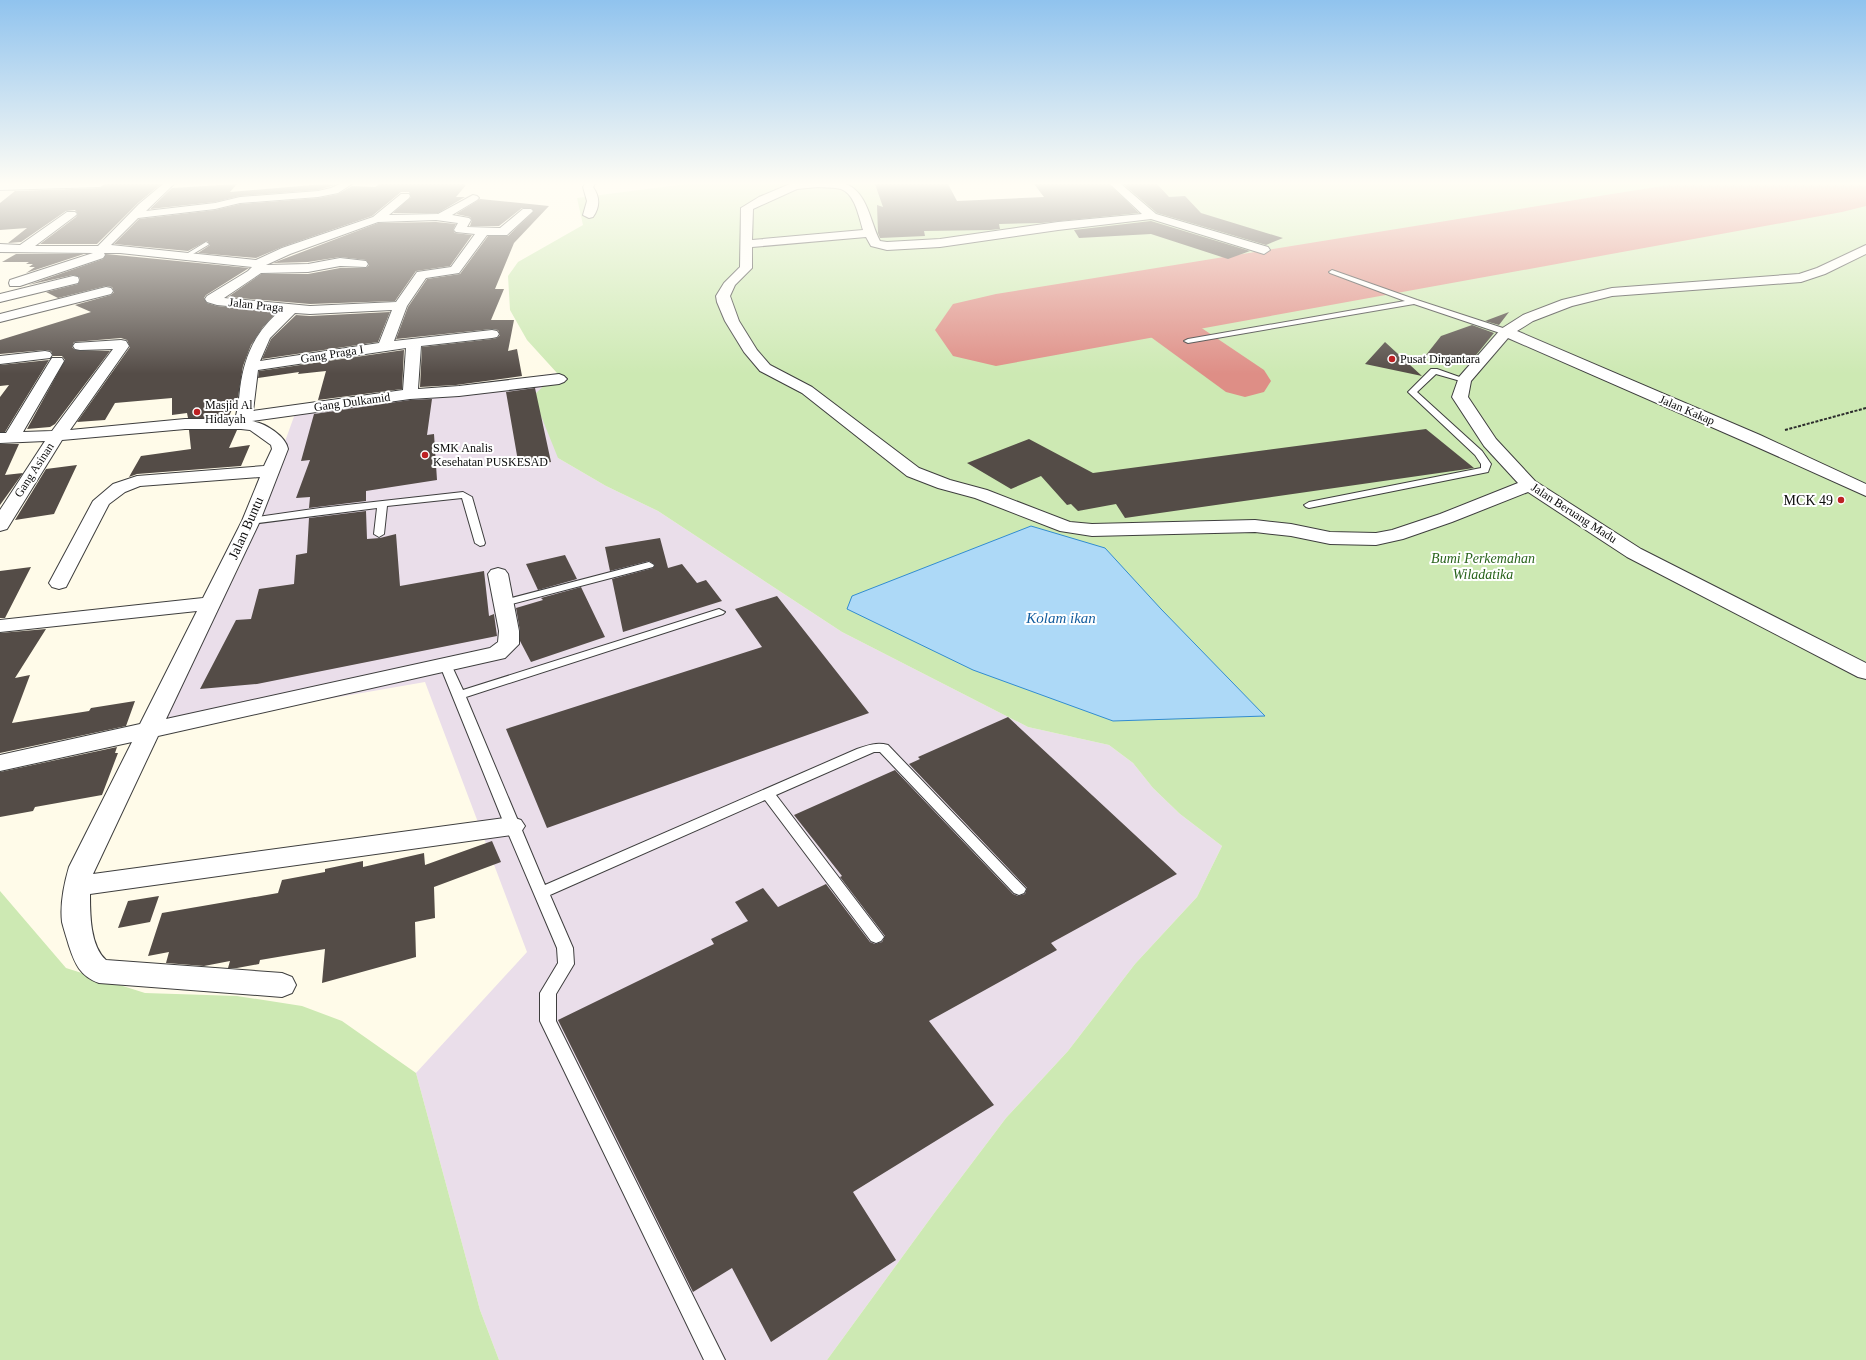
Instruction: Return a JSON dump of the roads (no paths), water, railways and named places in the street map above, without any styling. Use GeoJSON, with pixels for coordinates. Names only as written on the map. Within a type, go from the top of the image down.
{"type":"FeatureCollection","features":[{"type":"Feature","properties":{"kind":"street"},"geometry":{"type":"LineString","coordinates":[[258,266],[296,247]]}},
{"type":"Feature","properties":{"kind":"street"},"geometry":{"type":"LineString","coordinates":[[385,346],[400,306],[422,275],[454,270],[471,247]]}},
{"type":"Feature","properties":{"kind":"street"},"geometry":{"type":"LineString","coordinates":[[747,247],[746,268],[730,283],[723,296],[732,321],[751,352],[765,368],[807,390],[913,472],[944,484],[981,494],[1067,527],[1077,529],[1105,530],[1255,526],[1291,530],[1330,538],[1376,539],[1396,535],[1446,518],[1529,485]]}},
{"type":"Feature","properties":{"kind":"street"},"geometry":{"type":"LineString","coordinates":[[1256,247],[1264,250]]}},
{"type":"Feature","properties":{"kind":"street"},"geometry":{"type":"LineString","coordinates":[[0,248],[107,248],[186,256],[258,266],[308,268],[340,262],[362,264]]}},
{"type":"Feature","properties":{"kind":"street"},"geometry":{"type":"LineString","coordinates":[[0,298],[18,288],[95,257],[107,248]]}},
{"type":"Feature","properties":{"kind":"street"},"geometry":{"type":"LineString","coordinates":[[1464,380],[1506,332],[1528,318],[1567,303],[1612,292],[1801,278],[1821,271],[1866,249]]}},
{"type":"Feature","properties":{"kind":"street","name":"Jalan Praga"},"geometry":{"type":"LineString","coordinates":[[258,266],[253,274],[212,299],[217,301],[291,309]]}},
{"type":"Feature","properties":{"kind":"street"},"geometry":{"type":"LineString","coordinates":[[18,288],[73,280]]}},
{"type":"Feature","properties":{"kind":"street"},"geometry":{"type":"LineString","coordinates":[[18,288],[39,308]]}},
{"type":"Feature","properties":{"kind":"street"},"geometry":{"type":"LineString","coordinates":[[0,318],[106,291]]}},
{"type":"Feature","properties":{"kind":"street"},"geometry":{"type":"LineString","coordinates":[[291,309],[310,310],[400,306]]}},
{"type":"Feature","properties":{"kind":"street","name":"Jalan Praga"},"geometry":{"type":"LineString","coordinates":[[242,421],[251,367],[261,341],[277,322],[291,309]]}},
{"type":"Feature","properties":{"kind":"street","name":"Jalan Kakap"},"geometry":{"type":"LineString","coordinates":[[1506,332],[1754,439],[1866,490]]}},
{"type":"Feature","properties":{"kind":"street","name":"Gang Praga I"},"geometry":{"type":"LineString","coordinates":[[251,367],[385,346],[414,344],[492,334]]}},
{"type":"Feature","properties":{"kind":"street","name":"Gang Asinan"},"geometry":{"type":"LineString","coordinates":[[0,525],[15,499],[57,436],[122,346],[121,344],[80,346]]}},
{"type":"Feature","properties":{"kind":"street","name":"Gang Dulkamid"},"geometry":{"type":"LineString","coordinates":[[242,421],[410,394],[414,344]]}},
{"type":"Feature","properties":{"kind":"street"},"geometry":{"type":"LineString","coordinates":[[0,360],[51,358],[6,438]]}},
{"type":"Feature","properties":{"kind":"street"},"geometry":{"type":"LineString","coordinates":[[410,394],[459,391],[559,379]]}},
{"type":"Feature","properties":{"kind":"street","name":"Jalan Beruang Madu"},"geometry":{"type":"LineString","coordinates":[[1464,380],[1460,398],[1490,442],[1529,485],[1634,553],[1866,672]]}},
{"type":"Feature","properties":{"kind":"street","name":"Jalan Buntu"},"geometry":{"type":"LineString","coordinates":[[6,438],[57,436],[185,424],[242,421],[255,426],[279,443],[280,449],[251,521],[82,867],[77,886],[76,922],[88,961],[99,970],[282,985]]}},
{"type":"Feature","properties":{"kind":"street"},"geometry":{"type":"LineString","coordinates":[[59,583],[102,501],[126,485],[137,481],[271,471]]}},
{"type":"Feature","properties":{"kind":"street"},"geometry":{"type":"LineString","coordinates":[[0,763],[445,663],[497,653],[508,644],[509,631],[498,574]]}},
{"type":"Feature","properties":{"kind":"street"},"geometry":{"type":"LineString","coordinates":[[0,626],[212,603]]}},
{"type":"Feature","properties":{"kind":"street"},"geometry":{"type":"LineString","coordinates":[[77,886],[512,826]]}},
{"type":"Feature","properties":{"kind":"lane"},"geometry":{"type":"LineString","coordinates":[[186,256],[200,247]]}},
{"type":"Feature","properties":{"kind":"lane"},"geometry":{"type":"LineString","coordinates":[[1332,272],[1414,302],[1506,332]]}},
{"type":"Feature","properties":{"kind":"lane"},"geometry":{"type":"LineString","coordinates":[[1188,341],[1414,302]]}},
{"type":"Feature","properties":{"kind":"lane"},"geometry":{"type":"LineString","coordinates":[[1309,505],[1485,470],[1486,464],[1479,453],[1412,392],[1434,371],[1464,380]]}},
{"type":"Feature","properties":{"kind":"lane"},"geometry":{"type":"LineString","coordinates":[[251,521],[462,495],[467,497],[480,543]]}},
{"type":"Feature","properties":{"kind":"lane"},"geometry":{"type":"LineString","coordinates":[[379,534],[382,504]]}},
{"type":"Feature","properties":{"kind":"lane"},"geometry":{"type":"LineString","coordinates":[[504,603],[649,565]]}},
{"type":"Feature","properties":{"kind":"lane"},"geometry":{"type":"LineString","coordinates":[[459,695],[719,612]]}},
{"type":"Feature","properties":{"kind":"lane"},"geometry":{"type":"LineString","coordinates":[[445,663],[512,826],[565,948],[566,964],[548,993],[548,1021],[715,1360]]}},
{"type":"Feature","properties":{"kind":"lane"},"geometry":{"type":"LineString","coordinates":[[541,893],[873,748],[883,748],[1019,889]]}},
{"type":"Feature","properties":{"kind":"lane"},"geometry":{"type":"LineString","coordinates":[[768,794],[876,937]]}},
{"type":"Feature","properties":{"kind":"water","name":"Kolam ikan"},"geometry":{"type":"Polygon","coordinates":[[[1031,526],[1105,548],[1161,609],[1265,716],[1113,721],[973,670],[847,609],[852,596],[1031,526]]]}},
{"type":"Feature","properties":{"kind":"place","name":"Pusat Dirgantara"},"geometry":{"type":"Point","coordinates":[1392,359]}},
{"type":"Feature","properties":{"kind":"place","name":"Masjid Al Hidayah"},"geometry":{"type":"Point","coordinates":[197,412]}},
{"type":"Feature","properties":{"kind":"place","name":"SMK Analis Kesehatan PUSKESAD"},"geometry":{"type":"Point","coordinates":[425,455]}},
{"type":"Feature","properties":{"kind":"place","name":"MCK 49"},"geometry":{"type":"Point","coordinates":[1841,500]}},
{"type":"Feature","properties":{"kind":"park label","name":"Bumi Perkemahan Wiladatika"},"geometry":{"type":"Point","coordinates":[1483,566]}}]}
